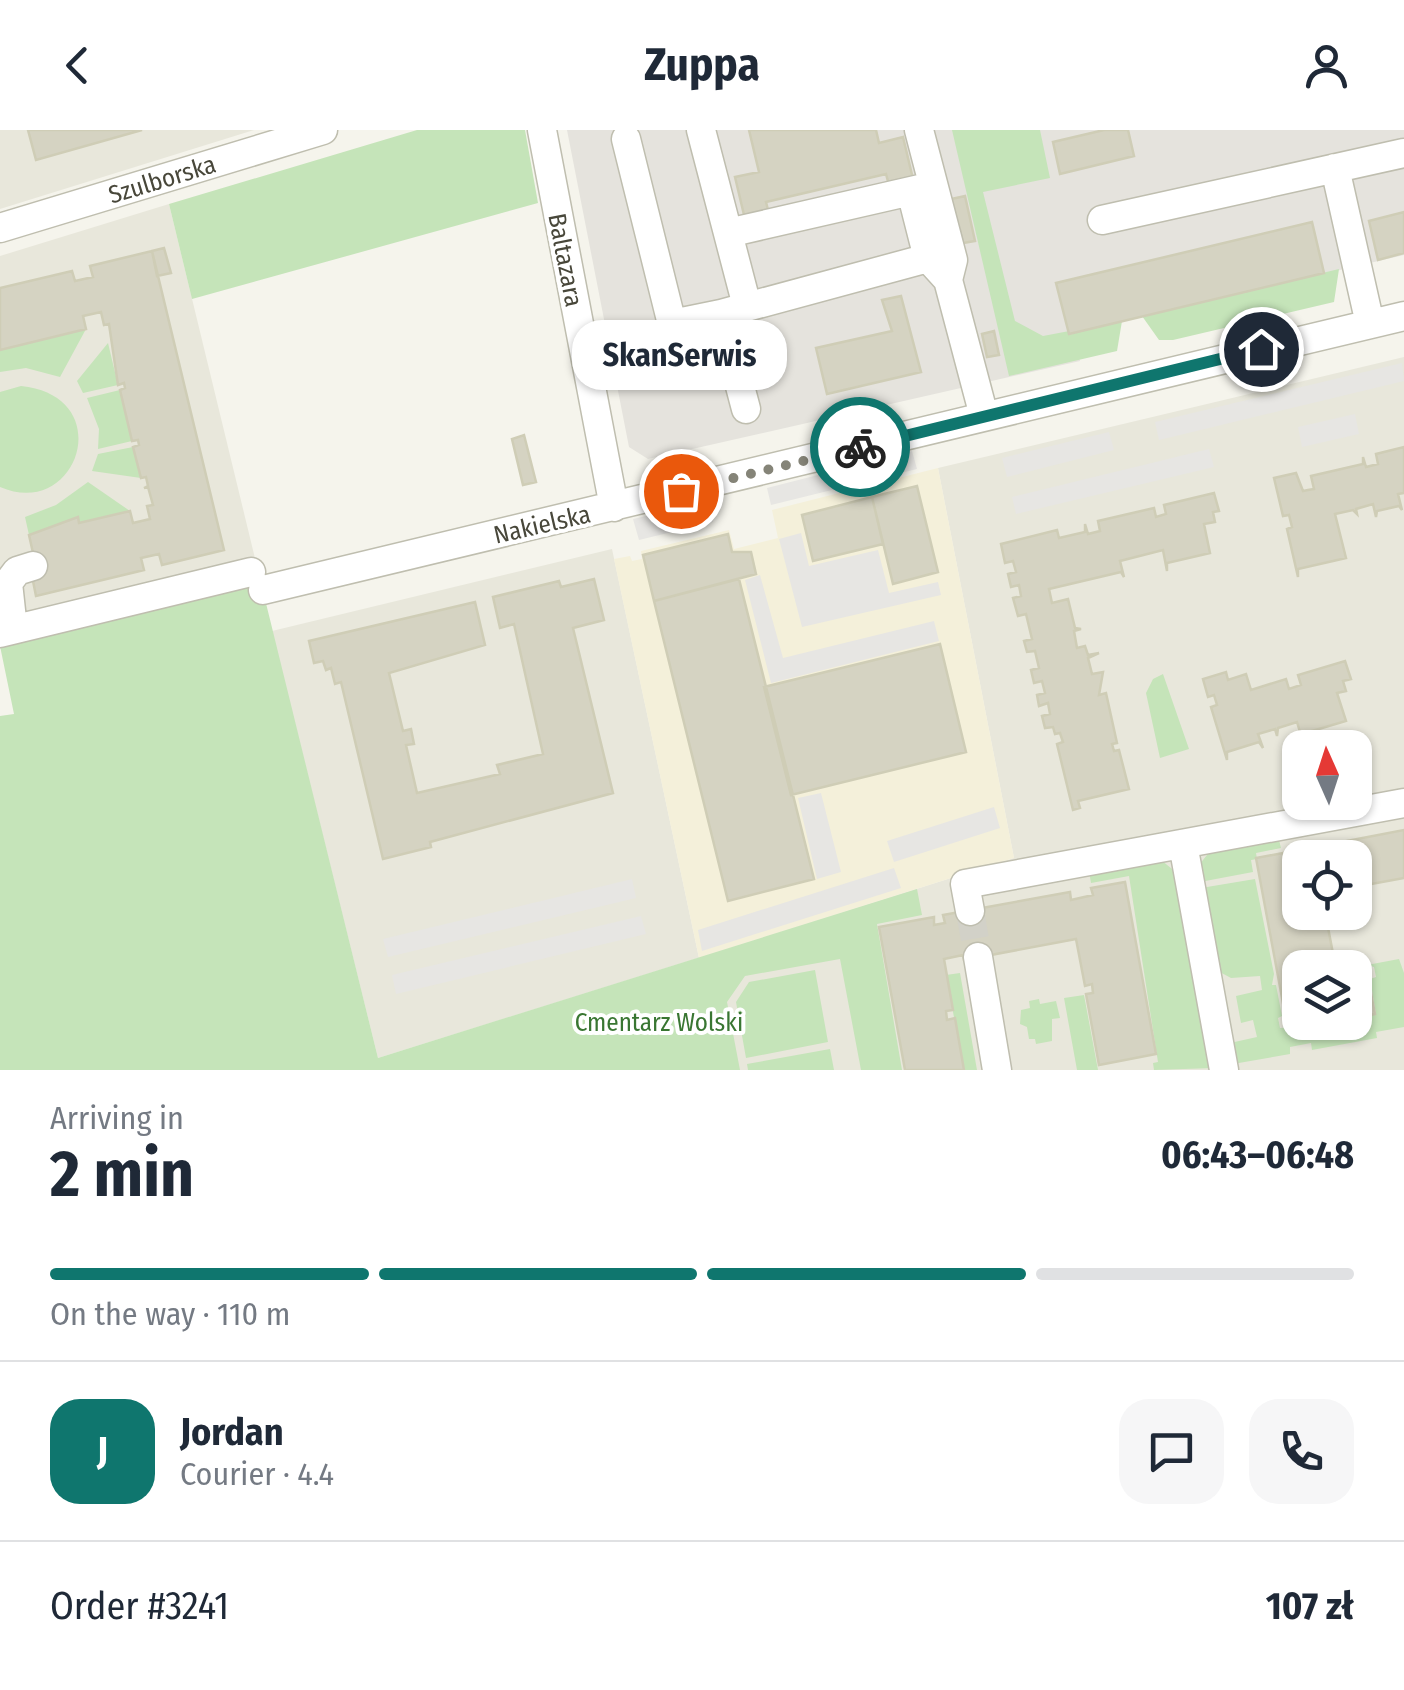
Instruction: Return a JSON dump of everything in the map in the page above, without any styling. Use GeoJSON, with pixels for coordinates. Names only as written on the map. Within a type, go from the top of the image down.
{"type":"FeatureCollection","features":[{"type":"Feature","properties":{"kind":"street","name":"Szulborska"},"geometry":{"type":"LineString","coordinates":[[0,228],[324,130]]}},
{"type":"Feature","properties":{"kind":"street","name":"Baltazara"},"geometry":{"type":"LineString","coordinates":[[542,130],[614,507]]}},
{"type":"Feature","properties":{"kind":"street"},"geometry":{"type":"LineString","coordinates":[[700,130],[728,232],[746,409]]}},
{"type":"Feature","properties":{"kind":"street"},"geometry":{"type":"LineString","coordinates":[[919,130],[928,258],[948,280],[984,416]]}},
{"type":"Feature","properties":{"kind":"street"},"geometry":{"type":"LineString","coordinates":[[626,139],[672,324],[928,258]]}},
{"type":"Feature","properties":{"kind":"street"},"geometry":{"type":"LineString","coordinates":[[1102,220],[1404,153]]}},
{"type":"Feature","properties":{"kind":"street"},"geometry":{"type":"LineString","coordinates":[[1336,168],[1370,324]]}},
{"type":"Feature","properties":{"kind":"street"},"geometry":{"type":"LineString","coordinates":[[728,232],[922,188]]}},
{"type":"Feature","properties":{"kind":"street"},"geometry":{"type":"LineString","coordinates":[[922,188],[953,260],[948,280]]}},
{"type":"Feature","properties":{"kind":"street","name":"Nakielska"},"geometry":{"type":"LineString","coordinates":[[6,631],[614,507],[1404,316]]}},
{"type":"Feature","properties":{"kind":"street"},"geometry":{"type":"LineString","coordinates":[[6,631],[8,583],[18,571],[33,566]]}},
{"type":"Feature","properties":{"kind":"street"},"geometry":{"type":"LineString","coordinates":[[970,911],[965,884],[1404,803]]}},
{"type":"Feature","properties":{"kind":"street"},"geometry":{"type":"LineString","coordinates":[[1183,844],[1224,1070]]}},
{"type":"Feature","properties":{"kind":"street"},"geometry":{"type":"LineString","coordinates":[[978,957],[997,1070]]}},
{"type":"Feature","properties":{"kind":"shaded area"},"geometry":{"type":"Polygon","coordinates":[[[0,130],[254,130],[0,209],[0,130]]]}},
{"type":"Feature","properties":{"kind":"shaded area"},"geometry":{"type":"Polygon","coordinates":[[[567,130],[1404,130],[1404,255],[1073,333],[1080,361],[648,459],[629,447],[567,130]]]}},
{"type":"Feature","properties":{"kind":"shaded area"},"geometry":{"type":"Polygon","coordinates":[[[169,204],[261,583],[0,646],[0,256],[169,204]]]}},
{"type":"Feature","properties":{"kind":"shaded area"},"geometry":{"type":"Polygon","coordinates":[[[1404,357],[1404,1070],[719,1070],[698,958],[378,1058],[272,631],[612,549],[699,958],[1014,858],[938,468],[1404,357]]]}},
{"type":"Feature","properties":{"kind":"shaded area"},"geometry":{"type":"Polygon","coordinates":[[[1402,363],[1404,381],[1159,440],[1155,422],[1402,363]]]}},
{"type":"Feature","properties":{"kind":"shaded area"},"geometry":{"type":"Polygon","coordinates":[[[1355,414],[1359,434],[1302,447],[1298,427],[1355,414]]]}},
{"type":"Feature","properties":{"kind":"shaded area"},"geometry":{"type":"Polygon","coordinates":[[[1109,432],[1114,450],[1007,477],[1002,458],[1109,432]]]}},
{"type":"Feature","properties":{"kind":"shaded area"},"geometry":{"type":"Polygon","coordinates":[[[1209,449],[1214,467],[1016,514],[1012,497],[1209,449]]]}},
{"type":"Feature","properties":{"kind":"shaded area"},"geometry":{"type":"Polygon","coordinates":[[[912,451],[917,469],[771,505],[767,488],[912,451]]]}},
{"type":"Feature","properties":{"kind":"shaded area"},"geometry":{"type":"Polygon","coordinates":[[[938,468],[1014,858],[699,958],[614,559],[642,559],[641,551],[729,530],[734,549],[778,538],[772,510],[938,468]]]}},
{"type":"Feature","properties":{"kind":"shaded area"},"geometry":{"type":"Polygon","coordinates":[[[707,502],[713,522],[639,540],[633,519],[707,502]]]}},
{"type":"Feature","properties":{"kind":"shaded area"},"geometry":{"type":"Polygon","coordinates":[[[801,533],[809,566],[878,550],[889,593],[938,582],[941,595],[802,627],[779,539],[801,533]]]}},
{"type":"Feature","properties":{"kind":"shaded area"},"geometry":{"type":"Polygon","coordinates":[[[760,575],[783,658],[934,621],[939,641],[771,683],[745,580],[760,575]]]}},
{"type":"Feature","properties":{"kind":"shaded area"},"geometry":{"type":"Polygon","coordinates":[[[821,793],[841,872],[817,879],[798,798],[821,793]]]}},
{"type":"Feature","properties":{"kind":"shaded area"},"geometry":{"type":"Polygon","coordinates":[[[994,807],[1000,828],[894,862],[887,841],[994,807]]]}},
{"type":"Feature","properties":{"kind":"shaded area"},"geometry":{"type":"Polygon","coordinates":[[[894,868],[901,888],[702,951],[698,930],[894,868]]]}},
{"type":"Feature","properties":{"kind":"shaded area"},"geometry":{"type":"Polygon","coordinates":[[[632,879],[636,898],[388,957],[383,939],[632,879]]]}},
{"type":"Feature","properties":{"kind":"shaded area"},"geometry":{"type":"Polygon","coordinates":[[[641,916],[646,934],[396,994],[392,975],[641,916]]]}},
{"type":"Feature","properties":{"kind":"green space"},"geometry":{"type":"Polygon","coordinates":[[[417,130],[525,130],[538,203],[192,299],[169,204],[417,130]]]}},
{"type":"Feature","properties":{"kind":"green space"},"geometry":{"type":"Polygon","coordinates":[[[952,130],[1040,130],[1050,178],[983,192],[1015,321],[1043,336],[1122,321],[1117,351],[1009,376],[952,130]]]}},
{"type":"Feature","properties":{"kind":"green space"},"geometry":{"type":"Polygon","coordinates":[[[1339,269],[1334,302],[1173,340],[1159,340],[1142,316],[1339,269]]]}},
{"type":"Feature","properties":{"kind":"green space"},"geometry":{"type":"Polygon","coordinates":[[[86,329],[60,377],[26,368],[0,372],[0,350],[86,329]]]}},
{"type":"Feature","properties":{"kind":"green space"},"geometry":{"type":"Polygon","coordinates":[[[108,343],[118,385],[83,393],[77,381],[108,343]]]}},
{"type":"Feature","properties":{"kind":"green space"},"geometry":{"type":"Polygon","coordinates":[[[21,386],[51,395],[70,411],[78,431],[76,453],[67,473],[50,487],[27,493],[0,487],[0,392],[21,386]]]}},
{"type":"Feature","properties":{"kind":"green space"},"geometry":{"type":"Polygon","coordinates":[[[120,390],[132,441],[98,449],[99,429],[87,398],[120,390]]]}},
{"type":"Feature","properties":{"kind":"green space"},"geometry":{"type":"Polygon","coordinates":[[[133,447],[141,478],[92,471],[98,454],[133,447]]]}},
{"type":"Feature","properties":{"kind":"green space"},"geometry":{"type":"Polygon","coordinates":[[[88,482],[130,511],[79,523],[77,518],[29,535],[25,517],[56,505],[88,482]]]}},
{"type":"Feature","properties":{"kind":"green space","name":"Cmentarz Wolski"},"geometry":{"type":"Polygon","coordinates":[[[261,583],[378,1058],[917,889],[922,915],[877,924],[902,1070],[861,1070],[840,959],[745,976],[727,1002],[740,1070],[0,1070],[0,716],[14,714],[0,646],[261,583]]]}},
{"type":"Feature","properties":{"kind":"green space"},"geometry":{"type":"Polygon","coordinates":[[[1163,674],[1189,749],[1160,758],[1146,693],[1153,679],[1163,674]]]}},
{"type":"Feature","properties":{"kind":"green space"},"geometry":{"type":"Polygon","coordinates":[[[1278,836],[1281,848],[1256,853],[1257,859],[1251,860],[1253,872],[1200,882],[1199,865],[1211,850],[1278,836]]]}},
{"type":"Feature","properties":{"kind":"green space"},"geometry":{"type":"Polygon","coordinates":[[[1161,860],[1177,873],[1214,1068],[1154,1070],[1153,1063],[1158,1062],[1129,876],[1091,883],[1089,871],[1161,860]]]}},
{"type":"Feature","properties":{"kind":"green space"},"geometry":{"type":"Polygon","coordinates":[[[1255,879],[1274,974],[1272,985],[1276,985],[1282,1016],[1278,1018],[1282,1040],[1366,1040],[1312,1050],[1311,1043],[1290,1047],[1290,1054],[1233,1064],[1230,1043],[1257,1037],[1253,1020],[1241,1023],[1236,996],[1262,990],[1260,976],[1231,978],[1216,970],[1201,888],[1255,879]]]}},
{"type":"Feature","properties":{"kind":"green space"},"geometry":{"type":"Polygon","coordinates":[[[1399,959],[1404,973],[1404,1027],[1376,1032],[1377,1038],[1372,1039],[1372,1015],[1376,1014],[1372,978],[1376,977],[1372,964],[1399,959]]]}},
{"type":"Feature","properties":{"kind":"green space"},"geometry":{"type":"Polygon","coordinates":[[[815,970],[828,1042],[746,1058],[736,1002],[749,982],[815,970]]]}},
{"type":"Feature","properties":{"kind":"green space"},"geometry":{"type":"Polygon","coordinates":[[[960,973],[977,1070],[964,1070],[946,975],[960,973]]]}},
{"type":"Feature","properties":{"kind":"green space"},"geometry":{"type":"Polygon","coordinates":[[[1084,995],[1098,1070],[1077,1070],[1064,998],[1084,995]]]}},
{"type":"Feature","properties":{"kind":"green space"},"geometry":{"type":"Polygon","coordinates":[[[1039,999],[1040,1004],[1056,1001],[1060,1018],[1052,1019],[1052,1041],[1036,1044],[1035,1039],[1029,1039],[1027,1027],[1020,1024],[1021,1010],[1030,1008],[1029,1001],[1039,999]]]}},
{"type":"Feature","properties":{"kind":"green space"},"geometry":{"type":"Polygon","coordinates":[[[830,1049],[834,1070],[748,1070],[747,1064],[830,1049]]]}},
{"type":"Feature","properties":{"kind":"building"},"geometry":{"type":"Polygon","coordinates":[[[28,130],[142,130],[36,160],[28,130]]]}},
{"type":"Feature","properties":{"kind":"building"},"geometry":{"type":"Polygon","coordinates":[[[749,130],[876,130],[879,143],[903,137],[913,179],[889,185],[886,174],[766,202],[769,214],[745,219],[735,177],[759,172],[749,130]]]}},
{"type":"Feature","properties":{"kind":"building"},"geometry":{"type":"Polygon","coordinates":[[[1104,130],[1128,130],[1134,156],[1060,174],[1053,142],[1104,130]]]}},
{"type":"Feature","properties":{"kind":"building"},"geometry":{"type":"Polygon","coordinates":[[[965,196],[975,241],[963,243],[960,230],[954,231],[947,200],[965,196]]]}},
{"type":"Feature","properties":{"kind":"building"},"geometry":{"type":"Polygon","coordinates":[[[1404,212],[1404,253],[1378,260],[1369,221],[1404,212]]]}},
{"type":"Feature","properties":{"kind":"building"},"geometry":{"type":"Polygon","coordinates":[[[1312,222],[1324,273],[1069,334],[1056,283],[1312,222]]]}},
{"type":"Feature","properties":{"kind":"building"},"geometry":{"type":"Polygon","coordinates":[[[164,248],[171,273],[157,276],[152,251],[164,248]]]}},
{"type":"Feature","properties":{"kind":"building"},"geometry":{"type":"Polygon","coordinates":[[[152,251],[224,550],[162,565],[159,554],[141,558],[144,570],[36,596],[32,576],[38,575],[29,535],[78,517],[79,523],[130,511],[133,523],[150,519],[147,506],[153,505],[133,447],[139,445],[138,440],[132,441],[120,390],[125,388],[124,383],[118,385],[109,324],[104,325],[101,312],[83,316],[86,329],[0,350],[0,288],[72,271],[75,281],[93,277],[90,266],[152,251]]]}},
{"type":"Feature","properties":{"kind":"building"},"geometry":{"type":"Polygon","coordinates":[[[901,296],[921,372],[827,394],[816,348],[892,331],[882,300],[901,296]]]}},
{"type":"Feature","properties":{"kind":"building"},"geometry":{"type":"Polygon","coordinates":[[[994,331],[999,355],[987,357],[982,334],[994,331]]]}},
{"type":"Feature","properties":{"kind":"building"},"geometry":{"type":"Polygon","coordinates":[[[524,435],[536,482],[523,485],[512,439],[524,435]]]}},
{"type":"Feature","properties":{"kind":"building"},"geometry":{"type":"Polygon","coordinates":[[[1404,447],[1404,493],[1398,494],[1402,510],[1399,506],[1377,511],[1376,517],[1373,504],[1356,509],[1357,514],[1353,510],[1335,514],[1346,558],[1298,569],[1298,577],[1287,529],[1292,527],[1289,515],[1283,516],[1274,478],[1296,473],[1303,491],[1314,489],[1311,476],[1363,464],[1363,457],[1366,467],[1378,464],[1376,454],[1404,447]]]}},
{"type":"Feature","properties":{"kind":"building"},"geometry":{"type":"Polygon","coordinates":[[[917,486],[938,572],[893,584],[872,497],[917,486]]]}},
{"type":"Feature","properties":{"kind":"building"},"geometry":{"type":"Polygon","coordinates":[[[1214,493],[1219,511],[1213,512],[1215,522],[1204,524],[1210,553],[1167,563],[1167,571],[1163,550],[1120,561],[1124,577],[1121,572],[1049,589],[1052,603],[1068,599],[1075,628],[1081,629],[1074,631],[1077,648],[1085,646],[1088,655],[1099,653],[1088,658],[1092,674],[1103,672],[1099,695],[1106,693],[1117,743],[1112,744],[1114,751],[1119,750],[1129,789],[1078,801],[1080,808],[1073,810],[1057,744],[1063,742],[1053,727],[1045,728],[1042,716],[1050,714],[1048,703],[1039,706],[1037,695],[1045,693],[1042,681],[1034,683],[1031,670],[1039,668],[1035,651],[1027,652],[1024,641],[1032,639],[1026,614],[1018,616],[1013,598],[1021,596],[1019,585],[1011,587],[1008,574],[1016,572],[1013,561],[1005,563],[1001,544],[1057,530],[1059,538],[1085,532],[1085,524],[1088,534],[1100,531],[1098,521],[1154,508],[1156,517],[1166,514],[1164,505],[1214,493]]]}},
{"type":"Feature","properties":{"kind":"building"},"geometry":{"type":"Polygon","coordinates":[[[872,497],[883,544],[813,561],[802,515],[872,497]]]}},
{"type":"Feature","properties":{"kind":"building"},"geometry":{"type":"Polygon","coordinates":[[[728,534],[732,552],[751,552],[756,574],[654,601],[643,555],[728,534]]]}},
{"type":"Feature","properties":{"kind":"building"},"geometry":{"type":"Polygon","coordinates":[[[594,579],[604,620],[573,628],[613,793],[430,842],[431,847],[383,859],[341,682],[335,684],[331,668],[326,670],[323,661],[314,663],[309,641],[475,602],[485,645],[389,673],[403,731],[411,729],[414,744],[406,745],[417,793],[500,774],[497,765],[543,754],[514,624],[500,628],[493,597],[559,581],[561,587],[594,579]]]}},
{"type":"Feature","properties":{"kind":"building"},"geometry":{"type":"Polygon","coordinates":[[[739,579],[814,879],[728,901],[654,601],[739,579]]]}},
{"type":"Feature","properties":{"kind":"building"},"geometry":{"type":"Polygon","coordinates":[[[940,644],[966,752],[791,795],[764,687],[940,644]]]}},
{"type":"Feature","properties":{"kind":"building"},"geometry":{"type":"Polygon","coordinates":[[[1345,661],[1351,679],[1343,681],[1346,691],[1337,693],[1346,721],[1316,730],[1299,730],[1297,722],[1278,728],[1277,736],[1275,729],[1258,734],[1263,748],[1259,742],[1227,752],[1227,760],[1211,707],[1217,705],[1214,695],[1208,697],[1203,679],[1226,672],[1228,680],[1246,674],[1251,690],[1286,679],[1289,689],[1301,685],[1298,675],[1345,661]]]}},
{"type":"Feature","properties":{"kind":"building"},"geometry":{"type":"Polygon","coordinates":[[[1404,830],[1404,878],[1372,884],[1372,840],[1352,840],[1404,830]]]}},
{"type":"Feature","properties":{"kind":"building"},"geometry":{"type":"Polygon","coordinates":[[[1282,853],[1282,930],[1328,930],[1332,950],[1282,950],[1282,998],[1256,858],[1282,853]]]}},
{"type":"Feature","properties":{"kind":"building"},"geometry":{"type":"Polygon","coordinates":[[[1125,882],[1156,1054],[1099,1065],[1086,994],[1093,993],[1092,984],[1085,986],[1076,939],[964,960],[963,955],[944,959],[953,1010],[946,1011],[947,1020],[955,1018],[964,1070],[905,1070],[879,927],[934,917],[934,925],[945,923],[943,915],[1070,892],[1071,900],[1093,895],[1091,888],[1125,882]]]}},
{"type":"Feature","properties":{"kind":"tunnel"},"geometry":{"type":"LineString","coordinates":[[970,911],[978,957]]}},
{"type":"Feature","properties":{"kind":"way so far"},"geometry":{"type":"LineString","coordinates":[[681,491],[860,447]]}},
{"type":"Feature","properties":{"kind":"place","name":"SkanSerwis"},"geometry":{"type":"Point","coordinates":[681,491]}},
{"type":"Feature","properties":{"kind":"route"},"geometry":{"type":"LineString","coordinates":[[860,447],[1261,349]]}}]}
